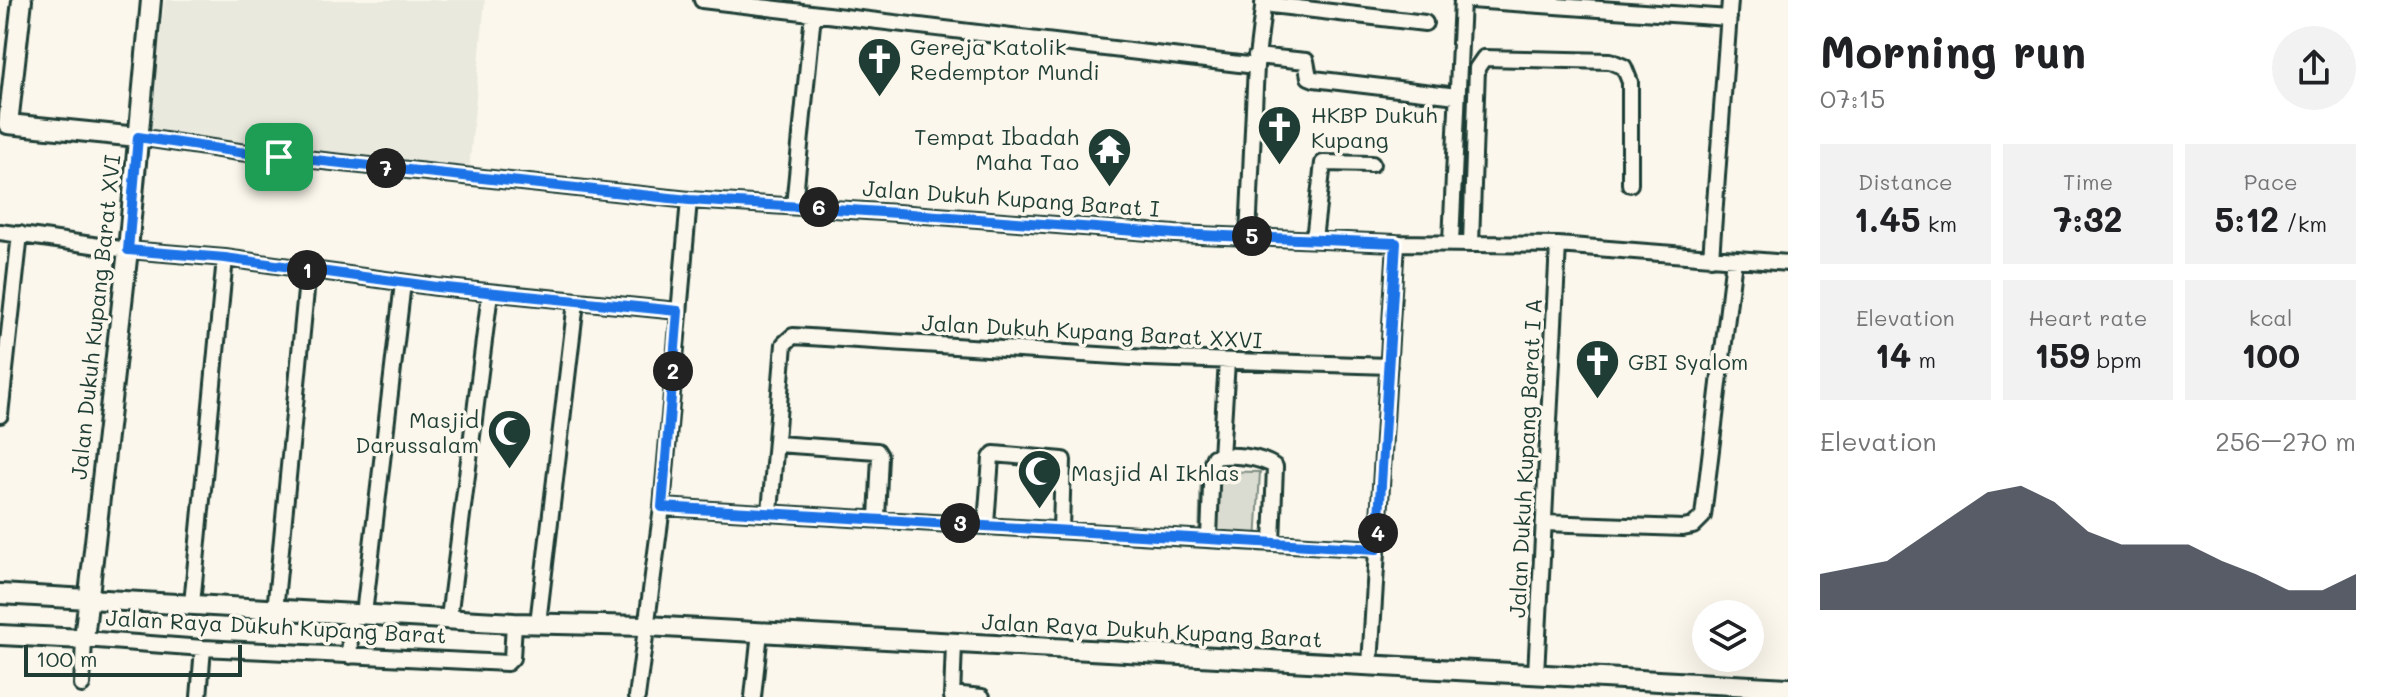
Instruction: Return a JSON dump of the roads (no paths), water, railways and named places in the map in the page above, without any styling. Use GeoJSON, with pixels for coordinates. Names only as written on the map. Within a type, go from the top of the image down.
{"type":"FeatureCollection","features":[{"type":"Feature","properties":{"kind":"street"},"geometry":{"type":"LineString","coordinates":[[4,123],[22,0]]}},
{"type":"Feature","properties":{"kind":"street","name":"Jalan Dukuh Kupang Barat XVI"},"geometry":{"type":"LineString","coordinates":[[84,639],[128,250],[151,0]]}},
{"type":"Feature","properties":{"kind":"street"},"geometry":{"type":"LineString","coordinates":[[702,0],[753,3],[813,14],[1256,61],[1306,61],[1309,77],[1314,79],[1457,96]]}},
{"type":"Feature","properties":{"kind":"street"},"geometry":{"type":"LineString","coordinates":[[1451,242],[1462,0]]}},
{"type":"Feature","properties":{"kind":"street"},"geometry":{"type":"LineString","coordinates":[[1470,0],[1729,18]]}},
{"type":"Feature","properties":{"kind":"street"},"geometry":{"type":"LineString","coordinates":[[1711,258],[1730,0]]}},
{"type":"Feature","properties":{"kind":"street"},"geometry":{"type":"LineString","coordinates":[[1248,236],[1256,61],[1263,2],[1425,23]]}},
{"type":"Feature","properties":{"kind":"street"},"geometry":{"type":"LineString","coordinates":[[794,206],[813,14]]}},
{"type":"Feature","properties":{"kind":"street"},"geometry":{"type":"LineString","coordinates":[[1471,243],[1477,68],[1484,58],[1610,61],[1624,67],[1630,82],[1630,184]]}},
{"type":"Feature","properties":{"kind":"street","name":"Jalan Dukuh Kupang Barat I"},"geometry":{"type":"LineString","coordinates":[[4,123],[138,137],[239,152],[689,200],[1175,234],[1396,243],[1558,245],[1788,263]]}},
{"type":"Feature","properties":{"kind":"street"},"geometry":{"type":"LineString","coordinates":[[1314,239],[1323,163],[1372,164]]}},
{"type":"Feature","properties":{"kind":"street"},"geometry":{"type":"LineString","coordinates":[[637,697],[662,507],[689,200]]}},
{"type":"Feature","properties":{"kind":"street"},"geometry":{"type":"LineString","coordinates":[[0,232],[128,250],[225,258],[403,283],[678,311]]}},
{"type":"Feature","properties":{"kind":"street"},"geometry":{"type":"LineString","coordinates":[[0,415],[20,234]]}},
{"type":"Feature","properties":{"kind":"street"},"geometry":{"type":"LineString","coordinates":[[1370,665],[1396,243]]}},
{"type":"Feature","properties":{"kind":"street","name":"Jalan Dukuh Kupang Barat I A"},"geometry":{"type":"LineString","coordinates":[[1536,674],[1558,245]]}},
{"type":"Feature","properties":{"kind":"street"},"geometry":{"type":"LineString","coordinates":[[192,604],[225,258]]}},
{"type":"Feature","properties":{"kind":"street"},"geometry":{"type":"LineString","coordinates":[[1544,523],[1683,528],[1693,526],[1703,516],[1734,259]]}},
{"type":"Feature","properties":{"kind":"street"},"geometry":{"type":"LineString","coordinates":[[275,611],[308,270]]}},
{"type":"Feature","properties":{"kind":"street"},"geometry":{"type":"LineString","coordinates":[[350,656],[403,283]]}},
{"type":"Feature","properties":{"kind":"street"},"geometry":{"type":"LineString","coordinates":[[449,618],[490,293]]}},
{"type":"Feature","properties":{"kind":"street"},"geometry":{"type":"LineString","coordinates":[[538,623],[576,302]]}},
{"type":"Feature","properties":{"kind":"street","name":"Jalan Dukuh Kupang Barat XXVI"},"geometry":{"type":"LineString","coordinates":[[777,444],[784,344],[793,336],[1147,358],[1389,366]]}},
{"type":"Feature","properties":{"kind":"street"},"geometry":{"type":"LineString","coordinates":[[1221,456],[1227,361]]}},
{"type":"Feature","properties":{"kind":"street"},"geometry":{"type":"LineString","coordinates":[[770,512],[777,444],[877,451],[880,456],[877,518]]}},
{"type":"Feature","properties":{"kind":"street"},"geometry":{"type":"LineString","coordinates":[[986,524],[991,458],[994,454],[1063,460],[1061,529]]}},
{"type":"Feature","properties":{"kind":"street"},"geometry":{"type":"LineString","coordinates":[[1209,537],[1212,462],[1214,457],[1221,456],[1265,461],[1275,467],[1272,542]]}},
{"type":"Feature","properties":{"kind":"street"},"geometry":{"type":"LineString","coordinates":[[662,507],[1377,549]]}},
{"type":"Feature","properties":{"kind":"street","name":"Jalan Raya Dukuh Kupang Barat"},"geometry":{"type":"LineString","coordinates":[[0,594],[275,611],[646,626],[1788,688]]}},
{"type":"Feature","properties":{"kind":"street","name":"Jalan Raya Dukuh Kupang Barat"},"geometry":{"type":"LineString","coordinates":[[0,635],[507,663],[512,658],[514,623]]}},
{"type":"Feature","properties":{"kind":"street"},"geometry":{"type":"LineString","coordinates":[[753,697],[760,632]]}},
{"type":"Feature","properties":{"kind":"street"},"geometry":{"type":"LineString","coordinates":[[82,685],[84,639]]}},
{"type":"Feature","properties":{"kind":"street"},"geometry":{"type":"LineString","coordinates":[[954,644],[952,696],[982,697]]}},
{"type":"Feature","properties":{"kind":"street"},"geometry":{"type":"LineString","coordinates":[[199,697],[203,648]]}},
{"type":"Feature","properties":{"kind":"place","name":"Gereja Katolik Redemptor Mundi"},"geometry":{"type":"Point","coordinates":[879,98]}},
{"type":"Feature","properties":{"kind":"place","name":"HKBP Dukuh Kupang"},"geometry":{"type":"Point","coordinates":[1280,166]}},
{"type":"Feature","properties":{"kind":"place","name":"Tempat Ibadah Maha Tao"},"geometry":{"type":"Point","coordinates":[1110,188]}},
{"type":"Feature","properties":{"kind":"place","name":"GBI Syalom"},"geometry":{"type":"Point","coordinates":[1597,400]}},
{"type":"Feature","properties":{"kind":"place","name":"Masjid Darussalam"},"geometry":{"type":"Point","coordinates":[510,471]}},
{"type":"Feature","properties":{"kind":"place","name":"Masjid Al Ikhlas"},"geometry":{"type":"Point","coordinates":[1040,511]}}]}
